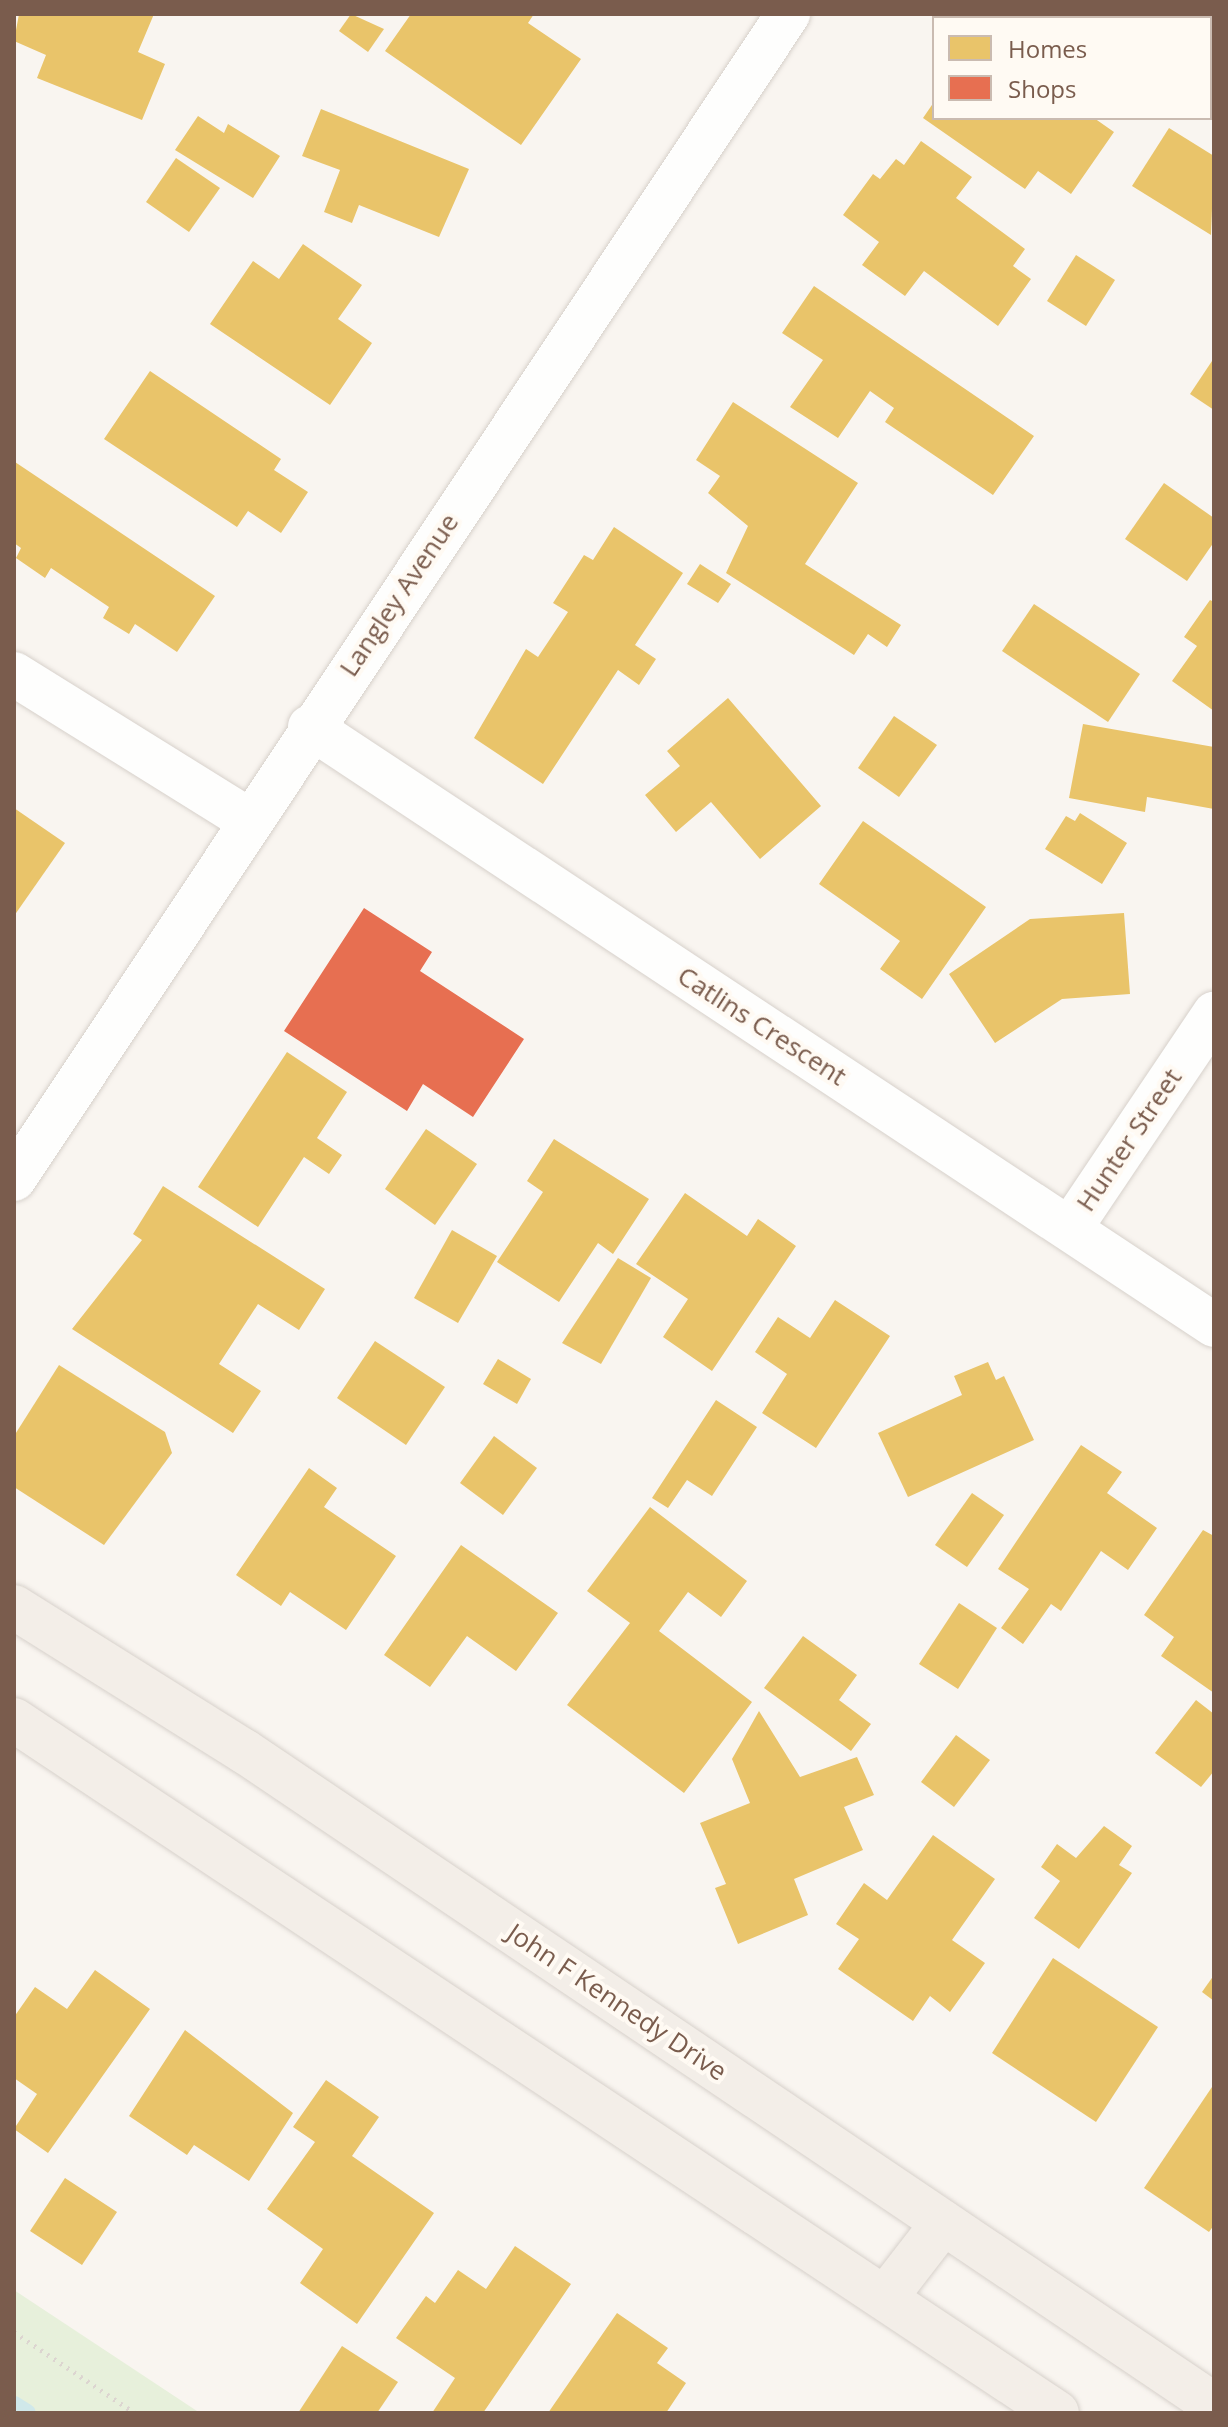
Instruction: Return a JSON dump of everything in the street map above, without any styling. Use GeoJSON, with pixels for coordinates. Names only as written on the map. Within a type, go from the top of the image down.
{"type":"FeatureCollection","features":[{"type":"Feature","properties":{"kind":"main road","name":"John F Kennedy Drive"},"geometry":{"type":"LineString","coordinates":[[14,1607],[244,1751],[1214,2405]]}},
{"type":"Feature","properties":{"kind":"main road"},"geometry":{"type":"LineString","coordinates":[[14,1720],[1057,2413]]}},
{"type":"Feature","properties":{"kind":"main road"},"geometry":{"type":"LineString","coordinates":[[885,2298],[943,2223]]}},
{"type":"Feature","properties":{"kind":"street","name":"Langley Avenue"},"geometry":{"type":"LineString","coordinates":[[14,1179],[310,727],[788,14]]}},
{"type":"Feature","properties":{"kind":"street"},"geometry":{"type":"LineString","coordinates":[[14,674],[250,821]]}},
{"type":"Feature","properties":{"kind":"street","name":"Catlins Crescent"},"geometry":{"type":"LineString","coordinates":[[310,727],[1071,1227],[1214,1325]]}},
{"type":"Feature","properties":{"kind":"street","name":"Hunter Street"},"geometry":{"type":"LineString","coordinates":[[1071,1227],[1214,1014]]}},
{"type":"Feature","properties":{"kind":"path"},"geometry":{"type":"LineString","coordinates":[[14,2332],[135,2413]]}},
{"type":"Feature","properties":{"kind":"green space"},"geometry":{"type":"Polygon","coordinates":[[[14,2290],[200,2413],[14,2413],[14,2290]]]}},
{"type":"Feature","properties":{"kind":"building: Homes"},"geometry":{"type":"Polygon","coordinates":[[[19,14],[154,14],[138,52],[165,64],[142,120],[37,78],[46,55],[14,41],[19,14]]]}},
{"type":"Feature","properties":{"kind":"building: Homes"},"geometry":{"type":"Polygon","coordinates":[[[351,14],[384,29],[368,52],[339,31],[351,14]]]}},
{"type":"Feature","properties":{"kind":"building: Homes"},"geometry":{"type":"Polygon","coordinates":[[[411,14],[534,14],[528,23],[581,59],[521,145],[385,51],[411,14]]]}},
{"type":"Feature","properties":{"kind":"building: Homes"},"geometry":{"type":"Polygon","coordinates":[[[1084,14],[1185,14],[1183,16],[1084,14]]]}},
{"type":"Feature","properties":{"kind":"building: Homes"},"geometry":{"type":"Polygon","coordinates":[[[932,105],[932,120],[1097,120],[1114,132],[1071,194],[1038,171],[1025,189],[923,118],[932,105]]]}},
{"type":"Feature","properties":{"kind":"building: Homes"},"geometry":{"type":"Polygon","coordinates":[[[321,109],[469,169],[439,237],[359,205],[352,223],[324,212],[340,170],[302,156],[321,109]]]}},
{"type":"Feature","properties":{"kind":"building: Homes"},"geometry":{"type":"Polygon","coordinates":[[[198,116],[224,133],[228,124],[280,156],[253,198],[175,150],[198,116]]]}},
{"type":"Feature","properties":{"kind":"building: Homes"},"geometry":{"type":"Polygon","coordinates":[[[1169,128],[1214,156],[1211,235],[1132,186],[1169,128]]]}},
{"type":"Feature","properties":{"kind":"building: Homes"},"geometry":{"type":"Polygon","coordinates":[[[921,141],[972,177],[956,198],[1025,249],[1013,266],[1031,279],[998,326],[924,271],[905,296],[862,265],[879,242],[843,215],[873,174],[880,179],[896,159],[904,165],[921,141]]]}},
{"type":"Feature","properties":{"kind":"building: Homes"},"geometry":{"type":"Polygon","coordinates":[[[176,158],[220,188],[189,232],[146,202],[176,158]]]}},
{"type":"Feature","properties":{"kind":"building: Homes"},"geometry":{"type":"Polygon","coordinates":[[[303,244],[362,285],[338,319],[372,343],[330,405],[210,324],[253,261],[279,279],[303,244]]]}},
{"type":"Feature","properties":{"kind":"building: Homes"},"geometry":{"type":"Polygon","coordinates":[[[1076,255],[1115,280],[1086,326],[1047,301],[1076,255]]]}},
{"type":"Feature","properties":{"kind":"building: Homes"},"geometry":{"type":"Polygon","coordinates":[[[814,286],[1034,436],[993,495],[885,422],[894,408],[870,391],[838,438],[790,407],[823,360],[782,333],[814,286]]]}},
{"type":"Feature","properties":{"kind":"building: Homes"},"geometry":{"type":"Polygon","coordinates":[[[1214,358],[1214,410],[1190,394],[1214,358]]]}},
{"type":"Feature","properties":{"kind":"building: Homes"},"geometry":{"type":"Polygon","coordinates":[[[150,371],[281,459],[274,470],[308,492],[281,533],[248,511],[237,527],[104,439],[150,371]]]}},
{"type":"Feature","properties":{"kind":"building: Homes"},"geometry":{"type":"Polygon","coordinates":[[[733,402],[858,483],[805,564],[901,625],[887,647],[868,634],[854,655],[726,573],[748,526],[708,493],[720,476],[696,460],[733,402]]]}},
{"type":"Feature","properties":{"kind":"building: Homes"},"geometry":{"type":"Polygon","coordinates":[[[15,462],[215,596],[177,652],[135,624],[129,634],[103,618],[109,607],[51,568],[45,578],[16,558],[21,548],[14,543],[15,462]]]}},
{"type":"Feature","properties":{"kind":"building: Homes"},"geometry":{"type":"Polygon","coordinates":[[[1164,483],[1214,518],[1214,542],[1187,581],[1125,539],[1164,483]]]}},
{"type":"Feature","properties":{"kind":"building: Homes"},"geometry":{"type":"Polygon","coordinates":[[[614,527],[683,573],[635,645],[656,659],[639,685],[618,670],[543,784],[474,738],[526,649],[538,657],[568,612],[553,603],[584,555],[593,560],[614,527]]]}},
{"type":"Feature","properties":{"kind":"building: Homes"},"geometry":{"type":"Polygon","coordinates":[[[700,564],[731,584],[718,603],[687,584],[700,564]]]}},
{"type":"Feature","properties":{"kind":"building: Homes"},"geometry":{"type":"Polygon","coordinates":[[[1210,600],[1214,602],[1214,711],[1172,681],[1197,646],[1184,637],[1210,600]]]}},
{"type":"Feature","properties":{"kind":"building: Homes"},"geometry":{"type":"Polygon","coordinates":[[[1034,604],[1140,674],[1108,722],[1002,651],[1034,604]]]}},
{"type":"Feature","properties":{"kind":"building: Homes"},"geometry":{"type":"Polygon","coordinates":[[[728,698],[821,806],[760,859],[711,802],[676,832],[645,795],[680,766],[667,751],[728,698]]]}},
{"type":"Feature","properties":{"kind":"building: Homes"},"geometry":{"type":"Polygon","coordinates":[[[894,716],[937,745],[899,797],[858,768],[894,716]]]}},
{"type":"Feature","properties":{"kind":"building: Homes"},"geometry":{"type":"Polygon","coordinates":[[[1083,724],[1214,747],[1214,809],[1147,797],[1145,812],[1069,798],[1083,724]]]}},
{"type":"Feature","properties":{"kind":"building: Homes"},"geometry":{"type":"Polygon","coordinates":[[[14,808],[65,843],[14,916],[14,808]]]}},
{"type":"Feature","properties":{"kind":"building: Homes"},"geometry":{"type":"Polygon","coordinates":[[[1080,813],[1127,843],[1102,884],[1045,849],[1066,816],[1075,821],[1080,813]]]}},
{"type":"Feature","properties":{"kind":"building: Homes"},"geometry":{"type":"Polygon","coordinates":[[[863,821],[986,907],[922,999],[880,969],[900,941],[819,884],[863,821]]]}},
{"type":"Feature","properties":{"kind":"building: Homes"},"geometry":{"type":"Polygon","coordinates":[[[1124,913],[1130,994],[1062,999],[995,1043],[949,974],[1030,919],[1124,913]]]}},
{"type":"Feature","properties":{"kind":"building: Homes"},"geometry":{"type":"Polygon","coordinates":[[[287,1052],[347,1092],[317,1138],[342,1155],[329,1174],[304,1157],[258,1227],[198,1187],[287,1052]]]}},
{"type":"Feature","properties":{"kind":"building: Homes"},"geometry":{"type":"Polygon","coordinates":[[[426,1129],[477,1164],[435,1225],[385,1189],[426,1129]]]}},
{"type":"Feature","properties":{"kind":"building: Homes"},"geometry":{"type":"Polygon","coordinates":[[[554,1139],[649,1199],[613,1254],[598,1243],[559,1302],[497,1262],[543,1192],[527,1181],[554,1139]]]}},
{"type":"Feature","properties":{"kind":"building: Homes"},"geometry":{"type":"Polygon","coordinates":[[[163,1186],[325,1289],[299,1330],[258,1304],[219,1364],[261,1391],[233,1433],[72,1329],[142,1240],[133,1234],[163,1186]]]}},
{"type":"Feature","properties":{"kind":"building: Homes"},"geometry":{"type":"Polygon","coordinates":[[[685,1193],[747,1236],[758,1219],[796,1246],[712,1371],[663,1337],[688,1299],[636,1264],[685,1193]]]}},
{"type":"Feature","properties":{"kind":"building: Homes"},"geometry":{"type":"Polygon","coordinates":[[[452,1230],[497,1256],[458,1323],[414,1298],[452,1230]]]}},
{"type":"Feature","properties":{"kind":"building: Homes"},"geometry":{"type":"Polygon","coordinates":[[[618,1258],[651,1278],[601,1364],[562,1343],[618,1258]]]}},
{"type":"Feature","properties":{"kind":"building: Homes"},"geometry":{"type":"Polygon","coordinates":[[[835,1300],[890,1336],[816,1448],[762,1413],[787,1374],[755,1352],[778,1317],[810,1338],[835,1300]]]}},
{"type":"Feature","properties":{"kind":"building: Homes"},"geometry":{"type":"Polygon","coordinates":[[[375,1341],[445,1387],[406,1445],[337,1398],[375,1341]]]}},
{"type":"Feature","properties":{"kind":"building: Homes"},"geometry":{"type":"Polygon","coordinates":[[[498,1359],[531,1379],[517,1404],[483,1384],[498,1359]]]}},
{"type":"Feature","properties":{"kind":"building: Homes"},"geometry":{"type":"Polygon","coordinates":[[[988,1362],[996,1380],[1004,1376],[1034,1440],[908,1497],[878,1433],[962,1395],[954,1376],[988,1362]]]}},
{"type":"Feature","properties":{"kind":"building: Homes"},"geometry":{"type":"Polygon","coordinates":[[[59,1365],[165,1432],[172,1453],[104,1545],[14,1487],[14,1436],[59,1365]]]}},
{"type":"Feature","properties":{"kind":"building: Homes"},"geometry":{"type":"Polygon","coordinates":[[[716,1400],[757,1427],[712,1496],[687,1480],[668,1508],[652,1498],[716,1400]]]}},
{"type":"Feature","properties":{"kind":"building: Homes"},"geometry":{"type":"Polygon","coordinates":[[[494,1436],[537,1468],[503,1515],[460,1483],[494,1436]]]}},
{"type":"Feature","properties":{"kind":"building: Homes"},"geometry":{"type":"Polygon","coordinates":[[[1081,1445],[1122,1472],[1107,1493],[1157,1528],[1128,1570],[1101,1551],[1061,1611],[1051,1604],[1023,1644],[1001,1628],[1029,1589],[998,1569],[1081,1445]]]}},
{"type":"Feature","properties":{"kind":"building: Homes"},"geometry":{"type":"Polygon","coordinates":[[[309,1468],[337,1488],[324,1507],[396,1556],[346,1630],[290,1592],[281,1606],[236,1575],[309,1468]]]}},
{"type":"Feature","properties":{"kind":"building: Homes"},"geometry":{"type":"Polygon","coordinates":[[[972,1493],[1004,1515],[967,1567],[935,1545],[972,1493]]]}},
{"type":"Feature","properties":{"kind":"building: Homes"},"geometry":{"type":"Polygon","coordinates":[[[650,1507],[747,1581],[721,1617],[688,1592],[659,1631],[752,1702],[684,1793],[567,1705],[630,1623],[587,1591],[650,1507]]]}},
{"type":"Feature","properties":{"kind":"building: Homes"},"geometry":{"type":"Polygon","coordinates":[[[1203,1530],[1214,1536],[1214,1693],[1161,1656],[1174,1637],[1144,1615],[1203,1530]]]}},
{"type":"Feature","properties":{"kind":"building: Homes"},"geometry":{"type":"Polygon","coordinates":[[[461,1545],[558,1613],[516,1671],[467,1636],[430,1687],[384,1655],[461,1545]]]}},
{"type":"Feature","properties":{"kind":"building: Homes"},"geometry":{"type":"Polygon","coordinates":[[[959,1603],[997,1628],[958,1689],[919,1664],[959,1603]]]}},
{"type":"Feature","properties":{"kind":"building: Homes"},"geometry":{"type":"Polygon","coordinates":[[[803,1636],[857,1675],[839,1700],[871,1724],[851,1751],[764,1688],[803,1636]]]}},
{"type":"Feature","properties":{"kind":"building: Homes"},"geometry":{"type":"Polygon","coordinates":[[[1196,1700],[1214,1714],[1214,1771],[1201,1787],[1155,1753],[1196,1700]]]}},
{"type":"Feature","properties":{"kind":"building: Homes"},"geometry":{"type":"Polygon","coordinates":[[[759,1711],[800,1777],[857,1757],[874,1795],[844,1807],[863,1850],[794,1879],[808,1915],[738,1944],[715,1888],[726,1884],[700,1823],[750,1803],[732,1759],[759,1711]]]}},
{"type":"Feature","properties":{"kind":"building: Homes"},"geometry":{"type":"Polygon","coordinates":[[[956,1735],[990,1760],[954,1807],[921,1782],[956,1735]]]}},
{"type":"Feature","properties":{"kind":"building: Homes"},"geometry":{"type":"Polygon","coordinates":[[[1104,1826],[1132,1846],[1119,1865],[1132,1873],[1079,1949],[1034,1918],[1060,1881],[1041,1867],[1057,1844],[1076,1858],[1104,1826]]]}},
{"type":"Feature","properties":{"kind":"building: Homes"},"geometry":{"type":"Polygon","coordinates":[[[933,1835],[995,1879],[952,1940],[985,1963],[950,2012],[930,1996],[913,2021],[838,1969],[859,1939],[836,1924],[864,1883],[887,1900],[933,1835]]]}},
{"type":"Feature","properties":{"kind":"building: Homes"},"geometry":{"type":"Polygon","coordinates":[[[1053,1958],[1158,2027],[1096,2122],[992,2053],[1053,1958]]]}},
{"type":"Feature","properties":{"kind":"building: Homes"},"geometry":{"type":"Polygon","coordinates":[[[95,1970],[150,2009],[48,2153],[14,2129],[37,2094],[14,2078],[14,2017],[35,1987],[67,2009],[95,1970]]]}},
{"type":"Feature","properties":{"kind":"building: Homes"},"geometry":{"type":"Polygon","coordinates":[[[1214,1975],[1214,2001],[1202,1992],[1214,1975]]]}},
{"type":"Feature","properties":{"kind":"building: Homes"},"geometry":{"type":"Polygon","coordinates":[[[185,2030],[293,2113],[249,2181],[194,2145],[187,2155],[129,2116],[185,2030]]]}},
{"type":"Feature","properties":{"kind":"building: Homes"},"geometry":{"type":"Polygon","coordinates":[[[326,2080],[379,2117],[352,2156],[434,2213],[357,2324],[300,2283],[323,2249],[267,2209],[315,2142],[293,2127],[326,2080]]]}},
{"type":"Feature","properties":{"kind":"building: Homes"},"geometry":{"type":"Polygon","coordinates":[[[1214,2084],[1214,2225],[1209,2232],[1144,2188],[1214,2084]]]}},
{"type":"Feature","properties":{"kind":"building: Homes"},"geometry":{"type":"Polygon","coordinates":[[[65,2178],[117,2212],[82,2265],[30,2231],[65,2178]]]}},
{"type":"Feature","properties":{"kind":"building: Homes"},"geometry":{"type":"Polygon","coordinates":[[[515,2246],[571,2284],[483,2413],[432,2413],[455,2378],[396,2338],[426,2296],[435,2303],[458,2270],[486,2289],[515,2246]]]}},
{"type":"Feature","properties":{"kind":"building: Homes"},"geometry":{"type":"Polygon","coordinates":[[[617,2313],[668,2348],[657,2363],[686,2383],[666,2413],[548,2413],[617,2313]]]}},
{"type":"Feature","properties":{"kind":"building: Homes"},"geometry":{"type":"Polygon","coordinates":[[[342,2346],[398,2382],[377,2413],[298,2413],[342,2346]]]}},
{"type":"Feature","properties":{"kind":"building: Shops"},"geometry":{"type":"Polygon","coordinates":[[[364,908],[432,952],[420,971],[524,1039],[473,1117],[423,1084],[407,1111],[284,1031],[364,908]]]}},
{"type":"Feature","properties":{"kind":"waterway"},"geometry":{"type":"LineString","coordinates":[[14,2405],[27,2413]]}}]}
